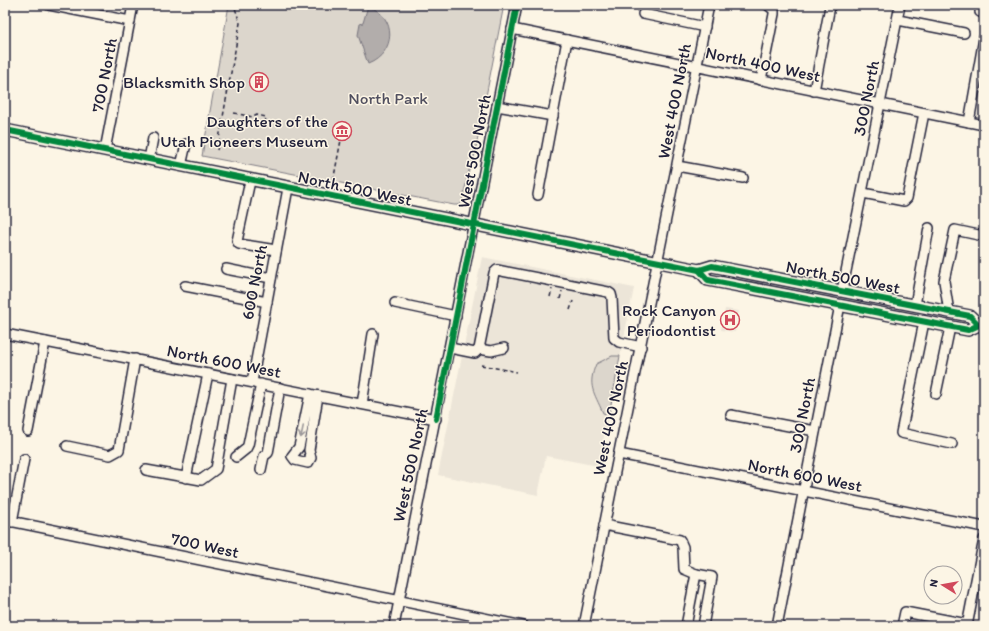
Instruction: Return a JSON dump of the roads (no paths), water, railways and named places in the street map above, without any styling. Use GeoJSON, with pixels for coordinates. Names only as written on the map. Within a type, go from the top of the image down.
{"type":"FeatureCollection","features":[{"type":"Feature","properties":{"kind":"main road","name":"North 500 West"},"geometry":{"type":"LineString","coordinates":[[5,130],[250,181],[699,270],[712,266],[970,316],[982,326]]}},
{"type":"Feature","properties":{"kind":"main road","name":"North 500 West"},"geometry":{"type":"LineString","coordinates":[[699,270],[708,280],[950,327],[968,330],[982,326]]}},
{"type":"Feature","properties":{"kind":"street"},"geometry":{"type":"LineString","coordinates":[[49,5],[130,21]]}},
{"type":"Feature","properties":{"kind":"street","name":"700 North"},"geometry":{"type":"LineString","coordinates":[[105,150],[133,5]]}},
{"type":"Feature","properties":{"kind":"street","name":"West 500 North"},"geometry":{"type":"LineString","coordinates":[[394,626],[517,5]]}},
{"type":"Feature","properties":{"kind":"street","name":"West 400 North"},"geometry":{"type":"LineString","coordinates":[[584,626],[709,5]]}},
{"type":"Feature","properties":{"kind":"street","name":"300 North"},"geometry":{"type":"LineString","coordinates":[[842,291],[900,5]]}},
{"type":"Feature","properties":{"kind":"street"},"geometry":{"type":"LineString","coordinates":[[762,80],[774,14],[774,10],[769,6]]}},
{"type":"Feature","properties":{"kind":"street"},"geometry":{"type":"LineString","coordinates":[[814,91],[830,6]]}},
{"type":"Feature","properties":{"kind":"street"},"geometry":{"type":"LineString","coordinates":[[643,14],[705,27]]}},
{"type":"Feature","properties":{"kind":"street"},"geometry":{"type":"LineString","coordinates":[[898,20],[964,33]]}},
{"type":"Feature","properties":{"kind":"street","name":"North 400 West"},"geometry":{"type":"LineString","coordinates":[[512,29],[984,125]]}},
{"type":"Feature","properties":{"kind":"street"},"geometry":{"type":"LineString","coordinates":[[969,122],[984,38]]}},
{"type":"Feature","properties":{"kind":"street"},"geometry":{"type":"LineString","coordinates":[[538,195],[567,40]]}},
{"type":"Feature","properties":{"kind":"street"},"geometry":{"type":"LineString","coordinates":[[498,106],[553,116]]}},
{"type":"Feature","properties":{"kind":"street"},"geometry":{"type":"LineString","coordinates":[[863,193],[904,201],[906,198],[924,113]]}},
{"type":"Feature","properties":{"kind":"street"},"geometry":{"type":"LineString","coordinates":[[149,159],[153,138]]}},
{"type":"Feature","properties":{"kind":"street"},"geometry":{"type":"LineString","coordinates":[[181,166],[186,144]]}},
{"type":"Feature","properties":{"kind":"street"},"geometry":{"type":"LineString","coordinates":[[677,166],[743,178]]}},
{"type":"Feature","properties":{"kind":"street"},"geometry":{"type":"LineString","coordinates":[[250,181],[237,241],[239,244],[276,250]]}},
{"type":"Feature","properties":{"kind":"street","name":"600 North"},"geometry":{"type":"LineString","coordinates":[[236,457],[246,449],[248,445],[267,302],[288,188]]}},
{"type":"Feature","properties":{"kind":"street"},"geometry":{"type":"LineString","coordinates":[[915,305],[929,228]]}},
{"type":"Feature","properties":{"kind":"street"},"geometry":{"type":"LineString","coordinates":[[949,312],[944,282],[954,230],[983,236],[984,233]]}},
{"type":"Feature","properties":{"kind":"street"},"geometry":{"type":"LineString","coordinates":[[226,269],[271,278]]}},
{"type":"Feature","properties":{"kind":"street"},"geometry":{"type":"LineString","coordinates":[[477,351],[494,273],[497,270],[608,292],[611,294],[612,298],[614,338],[619,342],[641,347]]}},
{"type":"Feature","properties":{"kind":"street"},"geometry":{"type":"LineString","coordinates":[[185,286],[267,302]]}},
{"type":"Feature","properties":{"kind":"street"},"geometry":{"type":"LineString","coordinates":[[395,303],[456,316]]}},
{"type":"Feature","properties":{"kind":"street","name":"300 North"},"geometry":{"type":"LineString","coordinates":[[777,626],[840,305]]}},
{"type":"Feature","properties":{"kind":"street"},"geometry":{"type":"LineString","coordinates":[[924,322],[901,433],[952,444]]}},
{"type":"Feature","properties":{"kind":"street"},"geometry":{"type":"LineString","coordinates":[[936,394],[950,327]]}},
{"type":"Feature","properties":{"kind":"street","name":"North 600 West"},"geometry":{"type":"LineString","coordinates":[[5,334],[436,419]]}},
{"type":"Feature","properties":{"kind":"street"},"geometry":{"type":"LineString","coordinates":[[362,404],[373,334]]}},
{"type":"Feature","properties":{"kind":"street"},"geometry":{"type":"LineString","coordinates":[[28,431],[45,342]]}},
{"type":"Feature","properties":{"kind":"street"},"geometry":{"type":"LineString","coordinates":[[450,348],[477,351],[490,351],[504,348]]}},
{"type":"Feature","properties":{"kind":"street"},"geometry":{"type":"LineString","coordinates":[[67,446],[110,455],[119,450],[135,359]]}},
{"type":"Feature","properties":{"kind":"street"},"geometry":{"type":"LineString","coordinates":[[186,478],[208,374]]}},
{"type":"Feature","properties":{"kind":"street"},"geometry":{"type":"LineString","coordinates":[[146,470],[201,480],[216,469],[232,378]]}},
{"type":"Feature","properties":{"kind":"street"},"geometry":{"type":"LineString","coordinates":[[261,470],[264,456],[268,453],[280,388]]}},
{"type":"Feature","properties":{"kind":"street"},"geometry":{"type":"LineString","coordinates":[[314,395],[309,450],[311,458],[308,463],[295,460],[292,456],[295,449],[299,447],[314,395]]}},
{"type":"Feature","properties":{"kind":"street"},"geometry":{"type":"LineString","coordinates":[[731,415],[815,431]]}},
{"type":"Feature","properties":{"kind":"street","name":"North 600 West"},"geometry":{"type":"LineString","coordinates":[[619,454],[984,527]]}},
{"type":"Feature","properties":{"kind":"street"},"geometry":{"type":"LineString","coordinates":[[8,521],[24,459]]}},
{"type":"Feature","properties":{"kind":"street","name":"700 West"},"geometry":{"type":"LineString","coordinates":[[8,521],[523,626]]}},
{"type":"Feature","properties":{"kind":"street"},"geometry":{"type":"LineString","coordinates":[[604,525],[680,540],[684,547],[684,569],[696,574],[712,577],[703,626]]}},
{"type":"Feature","properties":{"kind":"street"},"geometry":{"type":"LineString","coordinates":[[902,626],[904,612],[967,625],[984,539]]}},
{"type":"Feature","properties":{"kind":"street"},"geometry":{"type":"LineString","coordinates":[[686,626],[696,574]]}},
{"type":"Feature","properties":{"kind":"street"},"geometry":{"type":"LineString","coordinates":[[974,588],[984,590]]}},
{"type":"Feature","properties":{"kind":"place","name":"Blacksmith Shop"},"geometry":{"type":"Point","coordinates":[259,82]}},
{"type":"Feature","properties":{"kind":"place","name":"Daughters of the Utah Pioneers Museum"},"geometry":{"type":"Point","coordinates":[342,131]}},
{"type":"Feature","properties":{"kind":"place","name":"Rock Canyon Periodontist"},"geometry":{"type":"Point","coordinates":[730,320]}},
{"type":"Feature","properties":{"kind":"park label","name":"North Park"},"geometry":{"type":"Point","coordinates":[388,98]}}]}
